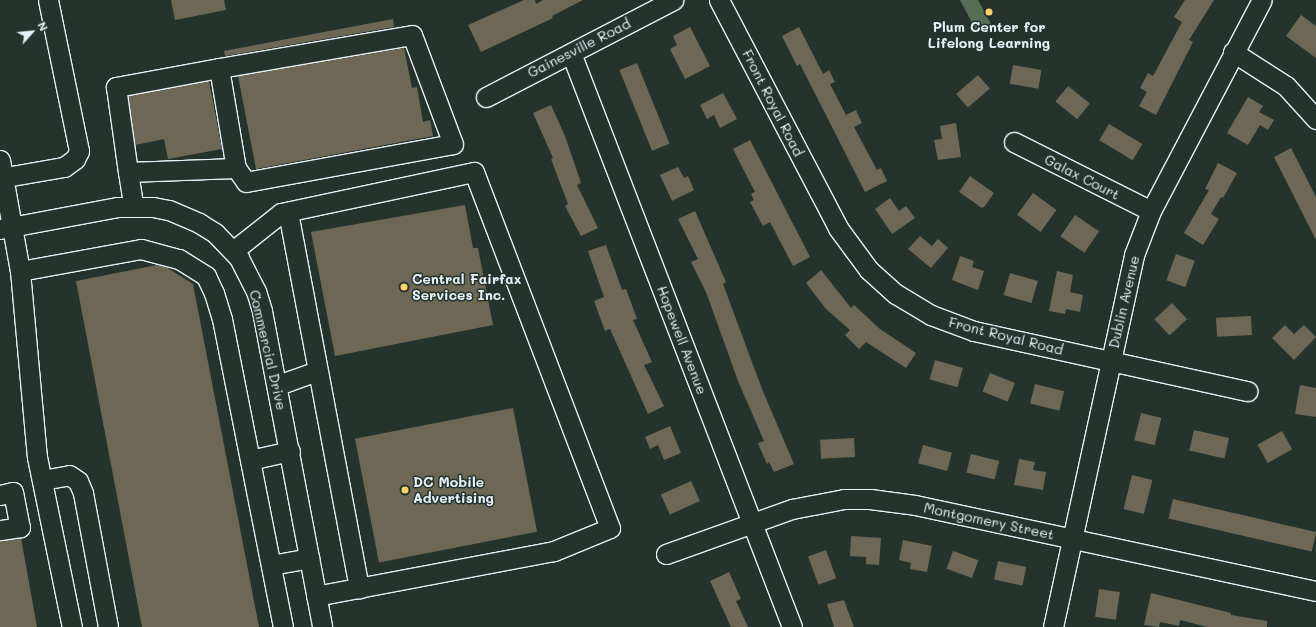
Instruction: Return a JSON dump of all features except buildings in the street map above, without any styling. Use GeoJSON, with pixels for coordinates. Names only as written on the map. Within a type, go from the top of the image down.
{"type":"FeatureCollection","features":[{"type":"Feature","properties":{"kind":"street"},"geometry":{"type":"LineString","coordinates":[[48,0],[79,150],[76,160],[64,167],[5,173],[20,271],[37,457],[72,627]]}},
{"type":"Feature","properties":{"kind":"street","name":"Gainesville Road"},"geometry":{"type":"LineString","coordinates":[[486,97],[673,0]]}},
{"type":"Feature","properties":{"kind":"street","name":"Front Royal Road"},"geometry":{"type":"LineString","coordinates":[[719,0],[838,228],[856,255],[880,281],[914,307],[954,325],[1248,391]]}},
{"type":"Feature","properties":{"kind":"street","name":"Dublin Avenue"},"geometry":{"type":"LineString","coordinates":[[1053,627],[1134,255],[1151,211],[1233,52],[1262,0]]}},
{"type":"Feature","properties":{"kind":"street"},"geometry":{"type":"LineString","coordinates":[[133,205],[116,87],[219,68],[412,35],[453,144],[246,182],[236,168],[219,68]]}},
{"type":"Feature","properties":{"kind":"street"},"geometry":{"type":"LineString","coordinates":[[1233,52],[1286,86],[1316,119]]}},
{"type":"Feature","properties":{"kind":"street","name":"Hopewell Avenue"},"geometry":{"type":"LineString","coordinates":[[571,53],[792,627]]}},
{"type":"Feature","properties":{"kind":"street","name":"Galax Court"},"geometry":{"type":"LineString","coordinates":[[1014,142],[1151,211]]}},
{"type":"Feature","properties":{"kind":"street"},"geometry":{"type":"LineString","coordinates":[[128,172],[236,168]]}},
{"type":"Feature","properties":{"kind":"street"},"geometry":{"type":"LineString","coordinates":[[233,251],[281,213],[474,172],[610,528],[554,551],[316,596]]}},
{"type":"Feature","properties":{"kind":"street","name":"Commercial Drive"},"geometry":{"type":"LineString","coordinates":[[13,227],[133,205],[153,207],[185,216],[214,233],[233,251],[248,272],[256,291],[278,385],[322,627]]}},
{"type":"Feature","properties":{"kind":"street"},"geometry":{"type":"LineString","coordinates":[[288,212],[359,588]]}},
{"type":"Feature","properties":{"kind":"street"},"geometry":{"type":"LineString","coordinates":[[20,271],[141,249],[179,259],[206,276],[214,293],[222,319],[282,627]]}},
{"type":"Feature","properties":{"kind":"street"},"geometry":{"type":"LineString","coordinates":[[278,385],[318,377]]}},
{"type":"Feature","properties":{"kind":"street"},"geometry":{"type":"LineString","coordinates":[[250,460],[290,451]]}},
{"type":"Feature","properties":{"kind":"street"},"geometry":{"type":"LineString","coordinates":[[42,480],[69,475],[78,481],[83,493],[108,627]]}},
{"type":"Feature","properties":{"kind":"street"},"geometry":{"type":"LineString","coordinates":[[0,495],[13,492],[20,526],[0,530]]}},
{"type":"Feature","properties":{"kind":"street","name":"Montgomery Street"},"geometry":{"type":"LineString","coordinates":[[666,554],[753,523],[816,503],[870,499],[915,505],[1316,591]]}},
{"type":"Feature","properties":{"kind":"street"},"geometry":{"type":"LineString","coordinates":[[271,565],[309,558]]}},
{"type":"Feature","properties":{"kind":"green space"},"geometry":{"type":"Polygon","coordinates":[[[960,0],[978,0],[991,24],[977,32],[960,0]]]}},
{"type":"Feature","properties":{"kind":"place","name":"Plum Center for Lifelong Learning"},"geometry":{"type":"Point","coordinates":[989,12]}},
{"type":"Feature","properties":{"kind":"place","name":"Central Fairfax Services Inc."},"geometry":{"type":"Point","coordinates":[404,287]}},
{"type":"Feature","properties":{"kind":"place","name":"DC Mobile Advertising"},"geometry":{"type":"Point","coordinates":[405,490]}}]}
